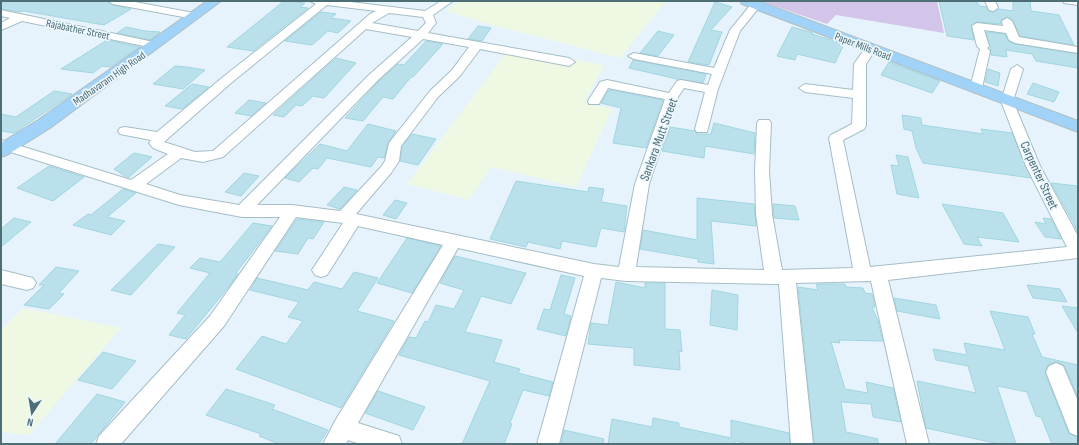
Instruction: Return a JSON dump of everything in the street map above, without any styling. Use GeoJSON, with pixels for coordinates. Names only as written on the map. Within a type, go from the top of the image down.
{"type":"FeatureCollection","features":[{"type":"Feature","properties":{"kind":"main road","name":"Madhavaram High Road"},"geometry":{"type":"LineString","coordinates":[[4,147],[154,45],[215,1]]}},
{"type":"Feature","properties":{"kind":"main road","name":"Paper Mills Road"},"geometry":{"type":"LineString","coordinates":[[751,3],[978,89],[1078,121]]}},
{"type":"Feature","properties":{"kind":"main road","name":"Paper Mills Road"},"geometry":{"type":"LineString","coordinates":[[1008,98],[1078,127]]}},
{"type":"Feature","properties":{"kind":"street"},"geometry":{"type":"LineString","coordinates":[[113,1],[194,16]]}},
{"type":"Feature","properties":{"kind":"street"},"geometry":{"type":"LineString","coordinates":[[388,9],[374,16],[364,24],[218,154],[199,157],[178,153],[158,145],[156,142],[320,1],[343,2],[427,14],[448,1]]}},
{"type":"Feature","properties":{"kind":"street"},"geometry":{"type":"LineString","coordinates":[[1068,1],[1078,2]]}},
{"type":"Feature","properties":{"kind":"street"},"geometry":{"type":"LineString","coordinates":[[702,129],[712,89],[735,30],[751,3]]}},
{"type":"Feature","properties":{"kind":"street","name":"Rajabather Street"},"geometry":{"type":"LineString","coordinates":[[1,13],[154,45]]}},
{"type":"Feature","properties":{"kind":"street"},"geometry":{"type":"LineString","coordinates":[[242,210],[374,77],[421,35],[431,23],[427,14]]}},
{"type":"Feature","properties":{"kind":"street"},"geometry":{"type":"LineString","coordinates":[[1,27],[21,17]]}},
{"type":"Feature","properties":{"kind":"street"},"geometry":{"type":"LineString","coordinates":[[364,24],[569,62]]}},
{"type":"Feature","properties":{"kind":"street"},"geometry":{"type":"LineString","coordinates":[[978,89],[982,44],[1011,30],[1078,50]]}},
{"type":"Feature","properties":{"kind":"street"},"geometry":{"type":"LineString","coordinates":[[321,270],[358,203],[392,161],[394,146],[434,94],[456,73],[477,45]]}},
{"type":"Feature","properties":{"kind":"street"},"geometry":{"type":"LineString","coordinates":[[870,49],[860,64],[859,126],[836,138],[871,274],[918,444]]}},
{"type":"Feature","properties":{"kind":"street"},"geometry":{"type":"LineString","coordinates":[[634,56],[719,72]]}},
{"type":"Feature","properties":{"kind":"street"},"geometry":{"type":"LineString","coordinates":[[1008,98],[1017,69]]}},
{"type":"Feature","properties":{"kind":"street"},"geometry":{"type":"LineString","coordinates":[[594,101],[604,85],[607,84],[672,97]]}},
{"type":"Feature","properties":{"kind":"street","name":"Sankara Mutt Street"},"geometry":{"type":"LineString","coordinates":[[626,274],[642,184],[672,97],[681,84],[712,89]]}},
{"type":"Feature","properties":{"kind":"street"},"geometry":{"type":"LineString","coordinates":[[805,88],[860,95]]}},
{"type":"Feature","properties":{"kind":"street","name":"Carpenter Street"},"geometry":{"type":"LineString","coordinates":[[1008,98],[1033,166],[1078,251]]}},
{"type":"Feature","properties":{"kind":"street"},"geometry":{"type":"LineString","coordinates":[[764,123],[762,171],[764,214],[781,276],[802,444]]}},
{"type":"Feature","properties":{"kind":"street"},"geometry":{"type":"LineString","coordinates":[[125,131],[160,137]]}},
{"type":"Feature","properties":{"kind":"street"},"geometry":{"type":"LineString","coordinates":[[4,147],[179,200],[242,210],[292,211],[349,218],[594,271],[626,274],[781,276],[871,274],[1078,251]]}},
{"type":"Feature","properties":{"kind":"street"},"geometry":{"type":"LineString","coordinates":[[133,186],[178,153]]}},
{"type":"Feature","properties":{"kind":"street"},"geometry":{"type":"LineString","coordinates":[[107,444],[217,321],[292,211]]}},
{"type":"Feature","properties":{"kind":"street"},"geometry":{"type":"LineString","coordinates":[[391,444],[339,436],[454,241]]}},
{"type":"Feature","properties":{"kind":"street"},"geometry":{"type":"LineString","coordinates":[[548,444],[594,271]]}},
{"type":"Feature","properties":{"kind":"street"},"geometry":{"type":"LineString","coordinates":[[1,277],[27,283]]}},
{"type":"Feature","properties":{"kind":"street"},"geometry":{"type":"LineString","coordinates":[[1056,372],[1078,426]]}},
{"type":"Feature","properties":{"kind":"shaded area"},"geometry":{"type":"Polygon","coordinates":[[[460,1],[666,1],[620,58],[491,25],[446,11],[460,1]]]}},
{"type":"Feature","properties":{"kind":"shaded area"},"geometry":{"type":"Polygon","coordinates":[[[760,1],[937,1],[944,33],[836,15],[827,24],[760,1]]]}},
{"type":"Feature","properties":{"kind":"shaded area"},"geometry":{"type":"Polygon","coordinates":[[[510,48],[604,65],[584,103],[612,109],[576,187],[491,167],[469,200],[407,184],[510,48]]]}},
{"type":"Feature","properties":{"kind":"shaded area"},"geometry":{"type":"Polygon","coordinates":[[[23,308],[121,328],[29,435],[1,432],[1,330],[23,308]]]}},
{"type":"Feature","properties":{"kind":"building"},"geometry":{"type":"Polygon","coordinates":[[[1,1],[107,1],[113,5],[131,9],[104,25],[24,11],[20,12],[1,9],[1,1]]]}},
{"type":"Feature","properties":{"kind":"building"},"geometry":{"type":"Polygon","coordinates":[[[284,1],[305,3],[300,7],[308,8],[253,51],[227,47],[284,1]]]}},
{"type":"Feature","properties":{"kind":"building"},"geometry":{"type":"Polygon","coordinates":[[[939,1],[976,1],[980,6],[986,7],[989,11],[993,12],[999,9],[1013,11],[1013,1],[1030,1],[1031,11],[1059,15],[1074,45],[1020,36],[1013,20],[1008,17],[1001,20],[1001,24],[977,22],[971,25],[974,40],[947,36],[939,1]]]}},
{"type":"Feature","properties":{"kind":"building"},"geometry":{"type":"Polygon","coordinates":[[[715,2],[732,7],[711,30],[722,32],[709,65],[688,62],[715,2]]]}},
{"type":"Feature","properties":{"kind":"building"},"geometry":{"type":"Polygon","coordinates":[[[321,12],[336,14],[331,18],[351,21],[338,33],[328,31],[312,45],[285,41],[321,12]]]}},
{"type":"Feature","properties":{"kind":"building"},"geometry":{"type":"Polygon","coordinates":[[[478,26],[491,28],[482,41],[468,39],[478,26]]]}},
{"type":"Feature","properties":{"kind":"building"},"geometry":{"type":"Polygon","coordinates":[[[126,27],[160,32],[150,40],[117,33],[126,27]]]}},
{"type":"Feature","properties":{"kind":"building"},"geometry":{"type":"Polygon","coordinates":[[[792,27],[844,44],[835,63],[797,54],[795,60],[777,56],[792,27]]]}},
{"type":"Feature","properties":{"kind":"building"},"geometry":{"type":"Polygon","coordinates":[[[658,31],[674,35],[658,56],[640,53],[658,31]]]}},
{"type":"Feature","properties":{"kind":"building"},"geometry":{"type":"Polygon","coordinates":[[[986,32],[1005,34],[1008,41],[1015,44],[1078,54],[1078,68],[1036,61],[1032,54],[1006,50],[1007,57],[991,55],[986,32]]]}},
{"type":"Feature","properties":{"kind":"building"},"geometry":{"type":"Polygon","coordinates":[[[107,40],[140,47],[110,67],[102,66],[93,73],[61,69],[107,40]]]}},
{"type":"Feature","properties":{"kind":"building"},"geometry":{"type":"Polygon","coordinates":[[[426,41],[443,44],[413,77],[411,77],[393,99],[383,97],[363,121],[345,118],[379,81],[398,64],[404,65],[426,41]]]}},
{"type":"Feature","properties":{"kind":"building"},"geometry":{"type":"Polygon","coordinates":[[[336,58],[356,63],[324,98],[313,96],[302,106],[296,105],[284,117],[273,115],[336,58]]]}},
{"type":"Feature","properties":{"kind":"building"},"geometry":{"type":"Polygon","coordinates":[[[633,60],[706,74],[703,83],[677,79],[629,68],[633,60]]]}},
{"type":"Feature","properties":{"kind":"building"},"geometry":{"type":"Polygon","coordinates":[[[889,62],[940,81],[932,93],[881,75],[889,62]]]}},
{"type":"Feature","properties":{"kind":"building"},"geometry":{"type":"Polygon","coordinates":[[[175,66],[205,70],[183,89],[153,84],[175,66]]]}},
{"type":"Feature","properties":{"kind":"building"},"geometry":{"type":"Polygon","coordinates":[[[988,69],[1000,73],[998,86],[985,82],[988,69]]]}},
{"type":"Feature","properties":{"kind":"building"},"geometry":{"type":"Polygon","coordinates":[[[1033,83],[1059,92],[1054,102],[1027,94],[1033,83]]]}},
{"type":"Feature","properties":{"kind":"building"},"geometry":{"type":"Polygon","coordinates":[[[192,84],[209,87],[182,109],[165,106],[192,84]]]}},
{"type":"Feature","properties":{"kind":"building"},"geometry":{"type":"Polygon","coordinates":[[[609,90],[663,100],[646,148],[613,143],[621,108],[601,103],[609,90]]]}},
{"type":"Feature","properties":{"kind":"building"},"geometry":{"type":"Polygon","coordinates":[[[54,91],[72,94],[14,133],[1,131],[1,114],[16,117],[54,91]]]}},
{"type":"Feature","properties":{"kind":"building"},"geometry":{"type":"Polygon","coordinates":[[[249,100],[266,103],[251,116],[235,113],[249,100]]]}},
{"type":"Feature","properties":{"kind":"building"},"geometry":{"type":"Polygon","coordinates":[[[902,115],[921,118],[922,125],[983,134],[981,129],[1012,133],[1031,178],[923,163],[916,148],[912,131],[904,129],[902,115]]]}},
{"type":"Feature","properties":{"kind":"building"},"geometry":{"type":"Polygon","coordinates":[[[714,123],[755,133],[754,154],[705,146],[704,158],[662,151],[670,127],[695,131],[697,134],[711,134],[714,123]]]}},
{"type":"Feature","properties":{"kind":"building"},"geometry":{"type":"Polygon","coordinates":[[[368,124],[396,131],[388,143],[384,158],[378,157],[371,167],[327,158],[318,169],[313,168],[299,182],[285,178],[320,144],[347,151],[368,124]]]}},
{"type":"Feature","properties":{"kind":"building"},"geometry":{"type":"Polygon","coordinates":[[[412,134],[436,139],[418,165],[400,161],[402,147],[412,134]]]}},
{"type":"Feature","properties":{"kind":"building"},"geometry":{"type":"Polygon","coordinates":[[[134,153],[152,157],[128,178],[114,169],[134,153]]]}},
{"type":"Feature","properties":{"kind":"building"},"geometry":{"type":"Polygon","coordinates":[[[896,155],[908,157],[919,198],[897,194],[891,165],[899,166],[896,155]]]}},
{"type":"Feature","properties":{"kind":"building"},"geometry":{"type":"Polygon","coordinates":[[[49,166],[84,177],[53,201],[17,188],[49,166]]]}},
{"type":"Feature","properties":{"kind":"building"},"geometry":{"type":"Polygon","coordinates":[[[244,173],[259,176],[241,196],[225,192],[244,173]]]}},
{"type":"Feature","properties":{"kind":"building"},"geometry":{"type":"Polygon","coordinates":[[[516,181],[588,192],[589,187],[604,189],[601,202],[627,206],[624,232],[601,228],[596,247],[562,241],[560,249],[528,242],[526,247],[490,239],[516,181]]]}},
{"type":"Feature","properties":{"kind":"building"},"geometry":{"type":"Polygon","coordinates":[[[1051,183],[1078,186],[1078,233],[1073,222],[1051,183]]]}},
{"type":"Feature","properties":{"kind":"building"},"geometry":{"type":"Polygon","coordinates":[[[344,187],[357,190],[340,209],[327,205],[344,187]]]}},
{"type":"Feature","properties":{"kind":"building"},"geometry":{"type":"Polygon","coordinates":[[[123,189],[136,193],[107,217],[125,221],[111,235],[73,225],[88,214],[91,215],[123,189]]]}},
{"type":"Feature","properties":{"kind":"building"},"geometry":{"type":"Polygon","coordinates":[[[697,198],[754,204],[756,226],[711,221],[714,264],[698,262],[698,259],[640,249],[643,230],[697,240],[697,198]]]}},
{"type":"Feature","properties":{"kind":"building"},"geometry":{"type":"Polygon","coordinates":[[[395,200],[407,203],[396,219],[383,215],[395,200]]]}},
{"type":"Feature","properties":{"kind":"building"},"geometry":{"type":"Polygon","coordinates":[[[773,204],[795,206],[799,220],[774,218],[773,204]]]}},
{"type":"Feature","properties":{"kind":"building"},"geometry":{"type":"Polygon","coordinates":[[[942,204],[1003,213],[1019,242],[977,237],[982,246],[964,244],[942,204]]]}},
{"type":"Feature","properties":{"kind":"building"},"geometry":{"type":"Polygon","coordinates":[[[14,218],[31,222],[1,247],[1,229],[14,218]]]}},
{"type":"Feature","properties":{"kind":"building"},"geometry":{"type":"Polygon","coordinates":[[[1043,218],[1051,219],[1061,239],[1045,237],[1035,222],[1046,224],[1043,218]]]}},
{"type":"Feature","properties":{"kind":"building"},"geometry":{"type":"Polygon","coordinates":[[[297,219],[324,222],[313,239],[308,238],[298,254],[275,251],[297,219]]]}},
{"type":"Feature","properties":{"kind":"building"},"geometry":{"type":"Polygon","coordinates":[[[253,223],[272,226],[236,273],[238,274],[230,285],[186,339],[169,335],[185,315],[177,313],[210,273],[190,268],[200,258],[220,262],[253,223]]]}},
{"type":"Feature","properties":{"kind":"building"},"geometry":{"type":"Polygon","coordinates":[[[407,238],[441,246],[412,293],[377,283],[407,238]]]}},
{"type":"Feature","properties":{"kind":"building"},"geometry":{"type":"Polygon","coordinates":[[[158,244],[175,247],[131,295],[111,290],[158,244]]]}},
{"type":"Feature","properties":{"kind":"building"},"geometry":{"type":"Polygon","coordinates":[[[455,256],[526,273],[511,304],[481,296],[465,332],[502,340],[494,362],[520,369],[518,373],[553,382],[549,396],[523,390],[510,423],[512,424],[504,444],[462,444],[490,381],[399,355],[409,337],[416,338],[425,321],[428,322],[436,305],[454,309],[464,290],[440,283],[455,256]]]}},
{"type":"Feature","properties":{"kind":"building"},"geometry":{"type":"Polygon","coordinates":[[[56,267],[79,271],[59,293],[64,294],[49,309],[24,305],[44,285],[39,285],[56,267]]]}},
{"type":"Feature","properties":{"kind":"building"},"geometry":{"type":"Polygon","coordinates":[[[354,272],[378,278],[357,311],[394,321],[341,408],[236,369],[262,336],[286,344],[303,321],[288,317],[299,302],[250,290],[257,278],[308,290],[314,282],[342,289],[354,272]]]}},
{"type":"Feature","properties":{"kind":"building"},"geometry":{"type":"Polygon","coordinates":[[[561,275],[575,278],[564,314],[571,316],[566,336],[537,329],[544,309],[550,310],[561,275]]]}},
{"type":"Feature","properties":{"kind":"building"},"geometry":{"type":"Polygon","coordinates":[[[616,282],[645,288],[645,283],[665,283],[665,329],[680,330],[682,352],[679,351],[680,370],[634,365],[634,348],[588,344],[591,323],[608,325],[616,282]]]}},
{"type":"Feature","properties":{"kind":"building"},"geometry":{"type":"Polygon","coordinates":[[[816,284],[845,284],[846,287],[863,288],[865,293],[872,294],[875,307],[872,307],[878,321],[883,341],[839,340],[840,343],[831,342],[845,389],[868,393],[866,382],[893,388],[901,422],[873,417],[871,404],[841,402],[846,432],[878,439],[878,444],[814,444],[798,287],[818,290],[816,284]]]}},
{"type":"Feature","properties":{"kind":"building"},"geometry":{"type":"Polygon","coordinates":[[[1027,285],[1060,289],[1067,302],[1033,298],[1027,285]]]}},
{"type":"Feature","properties":{"kind":"building"},"geometry":{"type":"Polygon","coordinates":[[[712,290],[738,295],[737,330],[710,325],[712,290]]]}},
{"type":"Feature","properties":{"kind":"building"},"geometry":{"type":"Polygon","coordinates":[[[894,298],[936,305],[940,319],[897,311],[894,298]]]}},
{"type":"Feature","properties":{"kind":"building"},"geometry":{"type":"Polygon","coordinates":[[[1062,306],[1078,308],[1078,333],[1062,306]]]}},
{"type":"Feature","properties":{"kind":"building"},"geometry":{"type":"Polygon","coordinates":[[[990,311],[1028,317],[1035,334],[1032,334],[1042,357],[1078,365],[1078,397],[1064,365],[1055,362],[1048,365],[1045,373],[1069,434],[1078,437],[1078,444],[1052,444],[1041,417],[1036,416],[1027,392],[997,386],[1016,444],[999,444],[926,428],[917,381],[976,393],[968,366],[936,360],[933,349],[967,355],[964,343],[1005,350],[990,311]]]}},
{"type":"Feature","properties":{"kind":"building"},"geometry":{"type":"Polygon","coordinates":[[[103,352],[136,361],[112,389],[78,380],[103,352]]]}},
{"type":"Feature","properties":{"kind":"building"},"geometry":{"type":"Polygon","coordinates":[[[226,389],[275,405],[272,409],[328,430],[319,444],[279,444],[259,436],[261,434],[206,415],[226,389]]]}},
{"type":"Feature","properties":{"kind":"building"},"geometry":{"type":"Polygon","coordinates":[[[378,391],[425,407],[413,430],[365,413],[378,391]]]}},
{"type":"Feature","properties":{"kind":"building"},"geometry":{"type":"Polygon","coordinates":[[[97,394],[125,402],[91,444],[55,444],[97,394]]]}},
{"type":"Feature","properties":{"kind":"building"},"geometry":{"type":"Polygon","coordinates":[[[653,418],[679,423],[679,427],[731,438],[731,420],[789,433],[790,444],[748,444],[735,441],[735,444],[608,444],[612,419],[652,427],[653,418]]]}},
{"type":"Feature","properties":{"kind":"building"},"geometry":{"type":"Polygon","coordinates":[[[564,430],[604,439],[603,444],[561,444],[564,430]]]}}]}
